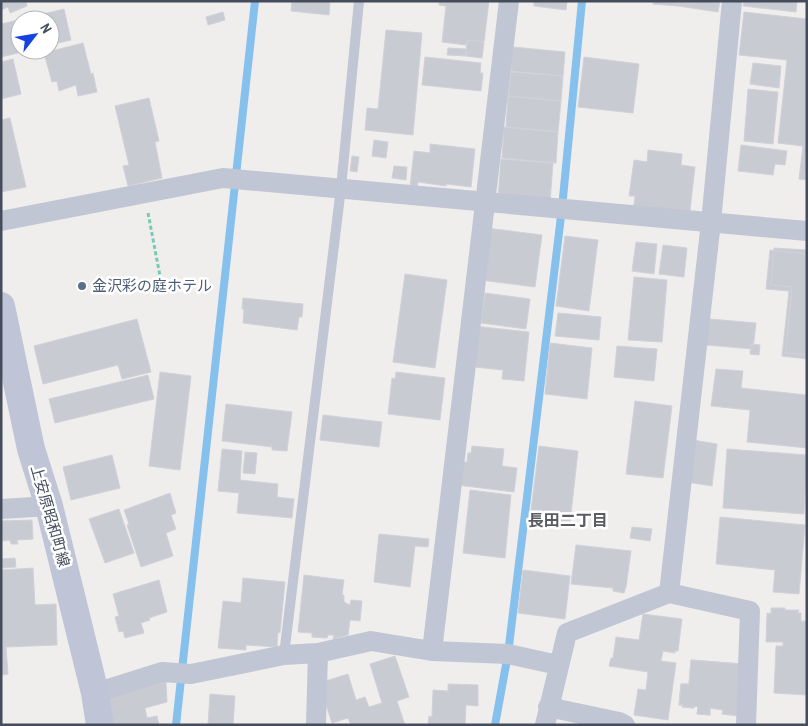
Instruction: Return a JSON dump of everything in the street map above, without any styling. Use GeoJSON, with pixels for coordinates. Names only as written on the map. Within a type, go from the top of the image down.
{"type":"FeatureCollection","features":[{"type":"Feature","properties":{"kind":"main road","name":"上安原昭和町線"},"geometry":{"type":"LineString","coordinates":[[1,306],[6,350],[31,449],[50,506],[95,693],[100,725]]}},
{"type":"Feature","properties":{"kind":"street"},"geometry":{"type":"LineString","coordinates":[[432,651],[509,1]]}},
{"type":"Feature","properties":{"kind":"street"},"geometry":{"type":"LineString","coordinates":[[669,592],[711,222],[732,1]]}},
{"type":"Feature","properties":{"kind":"street"},"geometry":{"type":"LineString","coordinates":[[1,221],[223,178],[807,231]]}},
{"type":"Feature","properties":{"kind":"street"},"geometry":{"type":"LineString","coordinates":[[1,509],[50,506]]}},
{"type":"Feature","properties":{"kind":"street"},"geometry":{"type":"LineString","coordinates":[[625,725],[619,722],[546,716],[567,633],[669,592],[750,610],[746,725]]}},
{"type":"Feature","properties":{"kind":"street"},"geometry":{"type":"LineString","coordinates":[[95,693],[162,672],[191,674],[284,655],[318,653],[371,641],[432,651],[509,655],[558,664]]}},
{"type":"Feature","properties":{"kind":"street"},"geometry":{"type":"LineString","coordinates":[[316,725],[318,653]]}},
{"type":"Feature","properties":{"kind":"lane"},"geometry":{"type":"LineString","coordinates":[[284,655],[341,188],[359,1]]}},
{"type":"Feature","properties":{"kind":"path"},"geometry":{"type":"LineString","coordinates":[[144,193],[160,276]]}},
{"type":"Feature","properties":{"kind":"building"},"geometry":{"type":"Polygon","coordinates":[[[1,1],[26,1],[27,6],[17,10],[10,10],[10,13],[8,7],[1,10],[1,1]]]}},
{"type":"Feature","properties":{"kind":"building"},"geometry":{"type":"Polygon","coordinates":[[[292,1],[330,1],[329,15],[291,11],[292,1]]]}},
{"type":"Feature","properties":{"kind":"building"},"geometry":{"type":"Polygon","coordinates":[[[439,1],[489,1],[484,42],[467,40],[466,45],[442,42],[446,6],[439,5],[439,1]]]}},
{"type":"Feature","properties":{"kind":"building"},"geometry":{"type":"Polygon","coordinates":[[[534,1],[567,1],[566,10],[534,6],[534,1]]]}},
{"type":"Feature","properties":{"kind":"building"},"geometry":{"type":"Polygon","coordinates":[[[653,1],[679,1],[678,6],[653,4],[653,1]]]}},
{"type":"Feature","properties":{"kind":"building"},"geometry":{"type":"Polygon","coordinates":[[[679,1],[720,1],[718,12],[678,6],[679,1]]]}},
{"type":"Feature","properties":{"kind":"building"},"geometry":{"type":"Polygon","coordinates":[[[744,1],[797,1],[796,12],[743,6],[744,1]]]}},
{"type":"Feature","properties":{"kind":"building"},"geometry":{"type":"Polygon","coordinates":[[[64,9],[71,40],[60,43],[60,10],[64,9]]]}},
{"type":"Feature","properties":{"kind":"building"},"geometry":{"type":"Polygon","coordinates":[[[223,12],[225,20],[208,25],[206,17],[223,12]]]}},
{"type":"Feature","properties":{"kind":"building"},"geometry":{"type":"Polygon","coordinates":[[[744,12],[807,19],[807,180],[799,179],[803,146],[778,143],[787,60],[739,55],[744,12]]]}},
{"type":"Feature","properties":{"kind":"building"},"geometry":{"type":"Polygon","coordinates":[[[10,22],[10,55],[1,57],[1,24],[10,22]]]}},
{"type":"Feature","properties":{"kind":"building"},"geometry":{"type":"Polygon","coordinates":[[[386,30],[422,33],[413,135],[365,130],[367,108],[378,109],[386,30]]]}},
{"type":"Feature","properties":{"kind":"building"},"geometry":{"type":"Polygon","coordinates":[[[467,40],[484,42],[482,58],[466,56],[467,40]]]}},
{"type":"Feature","properties":{"kind":"building"},"geometry":{"type":"Polygon","coordinates":[[[83,43],[97,92],[78,96],[76,85],[59,91],[57,81],[52,82],[46,60],[60,60],[60,49],[83,43]]]}},
{"type":"Feature","properties":{"kind":"building"},"geometry":{"type":"Polygon","coordinates":[[[513,47],[565,52],[563,76],[511,71],[513,47]]]}},
{"type":"Feature","properties":{"kind":"building"},"geometry":{"type":"Polygon","coordinates":[[[448,48],[466,49],[466,56],[447,55],[448,48]]]}},
{"type":"Feature","properties":{"kind":"building"},"geometry":{"type":"Polygon","coordinates":[[[425,57],[481,63],[480,73],[483,73],[481,91],[422,85],[425,57]]]}},
{"type":"Feature","properties":{"kind":"building"},"geometry":{"type":"Polygon","coordinates":[[[584,57],[639,64],[633,113],[578,107],[584,57]]]}},
{"type":"Feature","properties":{"kind":"building"},"geometry":{"type":"Polygon","coordinates":[[[13,60],[21,94],[1,99],[1,62],[13,60]]]}},
{"type":"Feature","properties":{"kind":"building"},"geometry":{"type":"Polygon","coordinates":[[[753,63],[781,66],[779,88],[750,84],[753,63]]]}},
{"type":"Feature","properties":{"kind":"building"},"geometry":{"type":"Polygon","coordinates":[[[511,72],[563,76],[561,101],[508,96],[511,72]]]}},
{"type":"Feature","properties":{"kind":"building"},"geometry":{"type":"Polygon","coordinates":[[[748,89],[778,92],[773,144],[744,141],[748,89]]]}},
{"type":"Feature","properties":{"kind":"building"},"geometry":{"type":"Polygon","coordinates":[[[508,96],[561,101],[558,132],[506,127],[508,96]]]}},
{"type":"Feature","properties":{"kind":"building"},"geometry":{"type":"Polygon","coordinates":[[[149,98],[159,141],[155,142],[162,178],[128,186],[123,166],[129,165],[115,106],[149,98]]]}},
{"type":"Feature","properties":{"kind":"building"},"geometry":{"type":"Polygon","coordinates":[[[10,118],[26,187],[1,192],[1,120],[10,118]]]}},
{"type":"Feature","properties":{"kind":"building"},"geometry":{"type":"Polygon","coordinates":[[[504,127],[558,132],[556,163],[502,158],[504,127]]]}},
{"type":"Feature","properties":{"kind":"building"},"geometry":{"type":"Polygon","coordinates":[[[374,140],[388,142],[386,158],[372,156],[374,140]]]}},
{"type":"Feature","properties":{"kind":"building"},"geometry":{"type":"Polygon","coordinates":[[[430,144],[475,149],[471,187],[418,182],[417,186],[410,186],[414,151],[430,153],[430,144]]]}},
{"type":"Feature","properties":{"kind":"building"},"geometry":{"type":"Polygon","coordinates":[[[741,145],[787,151],[785,165],[775,164],[773,175],[738,171],[741,145]]]}},
{"type":"Feature","properties":{"kind":"building"},"geometry":{"type":"Polygon","coordinates":[[[648,150],[682,154],[681,165],[695,167],[689,219],[633,212],[635,196],[629,196],[634,160],[647,162],[648,150]]]}},
{"type":"Feature","properties":{"kind":"building"},"geometry":{"type":"Polygon","coordinates":[[[352,156],[359,157],[357,172],[350,171],[352,156]]]}},
{"type":"Feature","properties":{"kind":"building"},"geometry":{"type":"Polygon","coordinates":[[[501,159],[553,163],[550,202],[498,198],[501,159]]]}},
{"type":"Feature","properties":{"kind":"building"},"geometry":{"type":"Polygon","coordinates":[[[394,166],[407,167],[406,180],[392,178],[394,166]]]}},
{"type":"Feature","properties":{"kind":"building"},"geometry":{"type":"Polygon","coordinates":[[[487,228],[542,235],[535,287],[480,280],[487,228]]]}},
{"type":"Feature","properties":{"kind":"building"},"geometry":{"type":"Polygon","coordinates":[[[565,236],[598,240],[589,311],[556,306],[565,236]]]}},
{"type":"Feature","properties":{"kind":"building"},"geometry":{"type":"Polygon","coordinates":[[[636,242],[657,244],[654,274],[632,271],[636,242]]]}},
{"type":"Feature","properties":{"kind":"building"},"geometry":{"type":"Polygon","coordinates":[[[663,245],[687,248],[684,277],[659,274],[663,245]]]}},
{"type":"Feature","properties":{"kind":"building"},"geometry":{"type":"Polygon","coordinates":[[[774,248],[807,250],[807,355],[786,353],[792,287],[771,285],[774,248]]]}},
{"type":"Feature","properties":{"kind":"building"},"geometry":{"type":"Polygon","coordinates":[[[770,250],[807,254],[807,359],[782,356],[789,291],[766,289],[770,250]]]}},
{"type":"Feature","properties":{"kind":"building"},"geometry":{"type":"Polygon","coordinates":[[[405,274],[447,280],[435,368],[393,362],[405,274]]]}},
{"type":"Feature","properties":{"kind":"building"},"geometry":{"type":"Polygon","coordinates":[[[634,277],[667,280],[662,342],[628,340],[634,277]]]}},
{"type":"Feature","properties":{"kind":"building"},"geometry":{"type":"Polygon","coordinates":[[[485,293],[530,299],[526,329],[481,323],[485,293]]]}},
{"type":"Feature","properties":{"kind":"building"},"geometry":{"type":"Polygon","coordinates":[[[243,298],[303,304],[302,317],[299,317],[297,330],[243,323],[243,298]]]}},
{"type":"Feature","properties":{"kind":"building"},"geometry":{"type":"Polygon","coordinates":[[[558,313],[601,317],[599,340],[555,336],[558,313]]]}},
{"type":"Feature","properties":{"kind":"building"},"geometry":{"type":"Polygon","coordinates":[[[137,319],[151,372],[122,379],[118,365],[43,384],[34,346],[137,319]]]}},
{"type":"Feature","properties":{"kind":"building"},"geometry":{"type":"Polygon","coordinates":[[[710,319],[756,323],[753,349],[706,345],[710,319]]]}},
{"type":"Feature","properties":{"kind":"building"},"geometry":{"type":"Polygon","coordinates":[[[474,326],[529,332],[524,381],[502,379],[503,370],[475,367],[474,326]]]}},
{"type":"Feature","properties":{"kind":"building"},"geometry":{"type":"Polygon","coordinates":[[[550,343],[592,348],[587,399],[545,394],[550,343]]]}},
{"type":"Feature","properties":{"kind":"building"},"geometry":{"type":"Polygon","coordinates":[[[751,344],[760,345],[759,355],[750,354],[751,344]]]}},
{"type":"Feature","properties":{"kind":"building"},"geometry":{"type":"Polygon","coordinates":[[[617,346],[657,349],[654,381],[614,377],[617,346]]]}},
{"type":"Feature","properties":{"kind":"building"},"geometry":{"type":"Polygon","coordinates":[[[716,369],[743,371],[741,388],[807,395],[807,448],[747,442],[750,410],[711,406],[716,369]]]}},
{"type":"Feature","properties":{"kind":"building"},"geometry":{"type":"Polygon","coordinates":[[[160,372],[191,376],[180,470],[149,466],[160,372]]]}},
{"type":"Feature","properties":{"kind":"building"},"geometry":{"type":"Polygon","coordinates":[[[396,372],[445,378],[440,420],[388,414],[392,378],[395,379],[396,372]]]}},
{"type":"Feature","properties":{"kind":"building"},"geometry":{"type":"Polygon","coordinates":[[[148,375],[154,399],[55,423],[49,399],[148,375]]]}},
{"type":"Feature","properties":{"kind":"building"},"geometry":{"type":"Polygon","coordinates":[[[635,401],[672,406],[663,478],[626,474],[635,401]]]}},
{"type":"Feature","properties":{"kind":"building"},"geometry":{"type":"Polygon","coordinates":[[[226,404],[292,412],[287,451],[272,450],[272,447],[222,441],[226,404]]]}},
{"type":"Feature","properties":{"kind":"building"},"geometry":{"type":"Polygon","coordinates":[[[323,415],[382,422],[379,447],[320,440],[323,415]]]}},
{"type":"Feature","properties":{"kind":"building"},"geometry":{"type":"Polygon","coordinates":[[[693,440],[717,444],[712,486],[687,482],[693,440]]]}},
{"type":"Feature","properties":{"kind":"building"},"geometry":{"type":"Polygon","coordinates":[[[472,446],[504,449],[502,466],[517,468],[514,492],[457,485],[459,462],[467,462],[468,453],[471,453],[472,446]]]}},
{"type":"Feature","properties":{"kind":"building"},"geometry":{"type":"Polygon","coordinates":[[[539,446],[578,451],[570,523],[530,518],[539,446]]]}},
{"type":"Feature","properties":{"kind":"building"},"geometry":{"type":"Polygon","coordinates":[[[222,449],[242,451],[240,480],[278,484],[277,497],[294,499],[292,518],[237,513],[239,493],[218,491],[222,449]]]}},
{"type":"Feature","properties":{"kind":"building"},"geometry":{"type":"Polygon","coordinates":[[[727,449],[807,455],[804,514],[723,508],[727,449]]]}},
{"type":"Feature","properties":{"kind":"building"},"geometry":{"type":"Polygon","coordinates":[[[245,452],[257,453],[255,474],[243,473],[245,452]]]}},
{"type":"Feature","properties":{"kind":"building"},"geometry":{"type":"Polygon","coordinates":[[[112,455],[120,488],[71,500],[63,467],[112,455]]]}},
{"type":"Feature","properties":{"kind":"building"},"geometry":{"type":"Polygon","coordinates":[[[470,490],[511,495],[505,558],[463,553],[470,490]]]}},
{"type":"Feature","properties":{"kind":"building"},"geometry":{"type":"Polygon","coordinates":[[[170,493],[176,513],[171,515],[176,529],[166,533],[173,556],[141,567],[124,510],[170,493]]]}},
{"type":"Feature","properties":{"kind":"building"},"geometry":{"type":"Polygon","coordinates":[[[119,509],[134,553],[105,563],[89,519],[119,509]]]}},
{"type":"Feature","properties":{"kind":"building"},"geometry":{"type":"Polygon","coordinates":[[[720,517],[805,525],[799,594],[773,592],[775,570],[716,564],[720,517]]]}},
{"type":"Feature","properties":{"kind":"building"},"geometry":{"type":"Polygon","coordinates":[[[32,520],[33,539],[17,540],[18,544],[11,544],[10,540],[1,541],[1,521],[32,520]]]}},
{"type":"Feature","properties":{"kind":"building"},"geometry":{"type":"Polygon","coordinates":[[[632,527],[652,529],[650,541],[630,538],[632,527]]]}},
{"type":"Feature","properties":{"kind":"building"},"geometry":{"type":"Polygon","coordinates":[[[379,534],[429,539],[428,547],[415,546],[410,587],[374,582],[379,534]]]}},
{"type":"Feature","properties":{"kind":"building"},"geometry":{"type":"Polygon","coordinates":[[[576,545],[631,551],[624,593],[613,591],[613,588],[571,584],[576,545]]]}},
{"type":"Feature","properties":{"kind":"building"},"geometry":{"type":"Polygon","coordinates":[[[15,558],[16,567],[1,568],[1,559],[15,558]]]}},
{"type":"Feature","properties":{"kind":"building"},"geometry":{"type":"Polygon","coordinates":[[[33,568],[35,605],[56,604],[57,645],[6,647],[8,674],[1,675],[1,570],[33,568]]]}},
{"type":"Feature","properties":{"kind":"building"},"geometry":{"type":"Polygon","coordinates":[[[523,570],[570,576],[565,619],[518,613],[523,570]]]}},
{"type":"Feature","properties":{"kind":"building"},"geometry":{"type":"Polygon","coordinates":[[[304,575],[344,580],[342,595],[344,595],[344,602],[350,605],[351,600],[362,601],[360,621],[350,620],[348,635],[333,639],[334,635],[328,635],[327,638],[312,637],[312,633],[298,632],[304,575]]]}},
{"type":"Feature","properties":{"kind":"building"},"geometry":{"type":"Polygon","coordinates":[[[243,578],[285,582],[277,647],[246,645],[246,650],[218,648],[223,601],[241,603],[243,578]]]}},
{"type":"Feature","properties":{"kind":"building"},"geometry":{"type":"Polygon","coordinates":[[[159,580],[167,612],[141,623],[144,633],[125,638],[123,631],[119,632],[115,617],[119,616],[113,594],[159,580]]]}},
{"type":"Feature","properties":{"kind":"building"},"geometry":{"type":"Polygon","coordinates":[[[771,608],[799,610],[798,613],[801,613],[801,621],[807,621],[807,695],[774,693],[776,646],[783,646],[783,642],[766,642],[767,613],[771,614],[771,608]]]}},
{"type":"Feature","properties":{"kind":"building"},"geometry":{"type":"Polygon","coordinates":[[[643,614],[682,619],[678,651],[675,651],[675,653],[663,651],[661,661],[676,663],[668,720],[634,715],[638,689],[646,690],[648,672],[609,666],[611,658],[613,658],[616,637],[639,640],[643,614]]]}},
{"type":"Feature","properties":{"kind":"building"},"geometry":{"type":"Polygon","coordinates":[[[395,656],[409,697],[397,701],[405,725],[351,725],[348,718],[332,723],[319,683],[348,674],[356,700],[365,697],[369,707],[382,703],[370,664],[395,656]]]}},
{"type":"Feature","properties":{"kind":"building"},"geometry":{"type":"Polygon","coordinates":[[[691,660],[742,664],[739,716],[722,714],[723,710],[710,708],[710,715],[697,714],[698,707],[682,707],[683,705],[679,705],[681,684],[689,684],[691,660]]]}},
{"type":"Feature","properties":{"kind":"building"},"geometry":{"type":"Polygon","coordinates":[[[691,660],[742,664],[739,716],[722,714],[723,710],[710,708],[710,715],[697,714],[698,707],[682,707],[683,705],[679,705],[681,684],[689,684],[691,660]]]}},
{"type":"Feature","properties":{"kind":"building"},"geometry":{"type":"Polygon","coordinates":[[[166,682],[167,702],[145,708],[147,718],[157,716],[159,725],[113,725],[106,697],[166,682]]]}},
{"type":"Feature","properties":{"kind":"building"},"geometry":{"type":"Polygon","coordinates":[[[448,684],[478,685],[478,706],[466,705],[465,725],[428,725],[429,716],[432,717],[433,690],[448,691],[448,684]]]}},
{"type":"Feature","properties":{"kind":"building"},"geometry":{"type":"Polygon","coordinates":[[[210,694],[235,696],[233,725],[208,725],[210,694]]]}},
{"type":"Feature","properties":{"kind":"waterway"},"geometry":{"type":"LineString","coordinates":[[176,725],[255,1]]}},
{"type":"Feature","properties":{"kind":"waterway"},"geometry":{"type":"LineString","coordinates":[[495,725],[508,654],[562,208],[582,1]]}},
{"type":"Feature","properties":{"kind":"place","name":"金沢彩の庭ホテル"},"geometry":{"type":"Point","coordinates":[82,286]}},
{"type":"Feature","properties":{"kind":"district","name":"長田二丁目"},"geometry":{"type":"Point","coordinates":[568,520]}}]}
